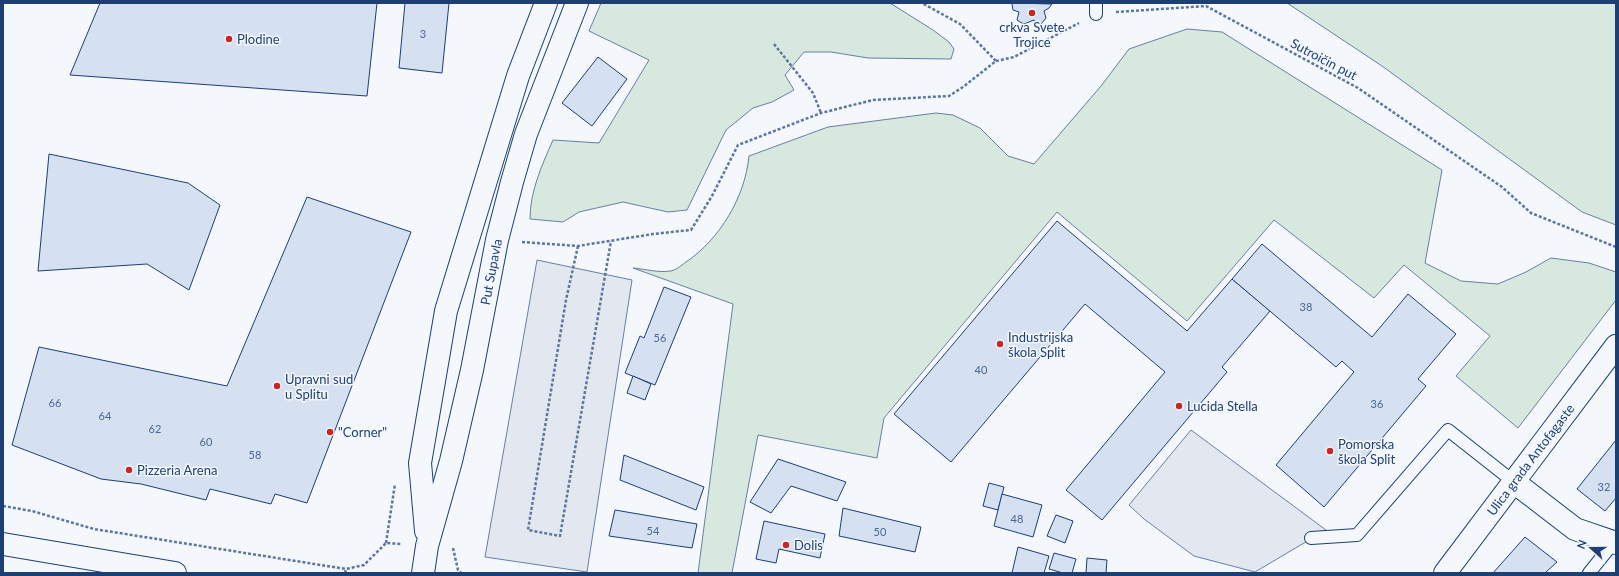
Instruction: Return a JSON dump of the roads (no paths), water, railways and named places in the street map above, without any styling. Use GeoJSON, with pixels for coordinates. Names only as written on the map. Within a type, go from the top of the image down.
{"type":"FeatureCollection","features":[{"type":"Feature","properties":{"kind":"street","name":"Put Supavla"},"geometry":{"type":"LineString","coordinates":[[427,546],[420,463],[446,311],[518,76],[546,3]]}},
{"type":"Feature","properties":{"kind":"street","name":"Put Supavla"},"geometry":{"type":"LineString","coordinates":[[423,573],[427,546],[451,461],[467,393],[497,240],[526,134],[577,3]]}},
{"type":"Feature","properties":{"kind":"street","name":"Ulica grada Antofagaste"},"geometry":{"type":"LineString","coordinates":[[1445,573],[1616,346]]}},
{"type":"Feature","properties":{"kind":"street"},"geometry":{"type":"LineString","coordinates":[[1514,482],[1575,529],[1615,542]]}},
{"type":"Feature","properties":{"kind":"street"},"geometry":{"type":"LineString","coordinates":[[3,544],[174,573]]}},
{"type":"Feature","properties":{"kind":"lane"},"geometry":{"type":"LineString","coordinates":[[1311,538],[1357,535],[1448,430],[1514,482]]}},
{"type":"Feature","properties":{"kind":"lane"},"geometry":{"type":"LineString","coordinates":[[1589,573],[1615,542]]}},
{"type":"Feature","properties":{"kind":"place","name":"crkva Svete Trojice"},"geometry":{"type":"Point","coordinates":[1032,13]}},
{"type":"Feature","properties":{"kind":"place","name":"Plodine"},"geometry":{"type":"Point","coordinates":[229,39]}},
{"type":"Feature","properties":{"kind":"place","name":"Industrijska škola Split"},"geometry":{"type":"Point","coordinates":[1000,344]}},
{"type":"Feature","properties":{"kind":"place","name":"Upravni sud u Splitu"},"geometry":{"type":"Point","coordinates":[277,386]}},
{"type":"Feature","properties":{"kind":"place","name":"Lucida Stella"},"geometry":{"type":"Point","coordinates":[1179,406]}},
{"type":"Feature","properties":{"kind":"place","name":"\"Corner\""},"geometry":{"type":"Point","coordinates":[330,432]}},
{"type":"Feature","properties":{"kind":"place","name":"Pomorska škola Split"},"geometry":{"type":"Point","coordinates":[1330,451]}},
{"type":"Feature","properties":{"kind":"place","name":"Pizzeria Arena"},"geometry":{"type":"Point","coordinates":[129,470]}},
{"type":"Feature","properties":{"kind":"place","name":"Dolis"},"geometry":{"type":"Point","coordinates":[786,545]}}]}
